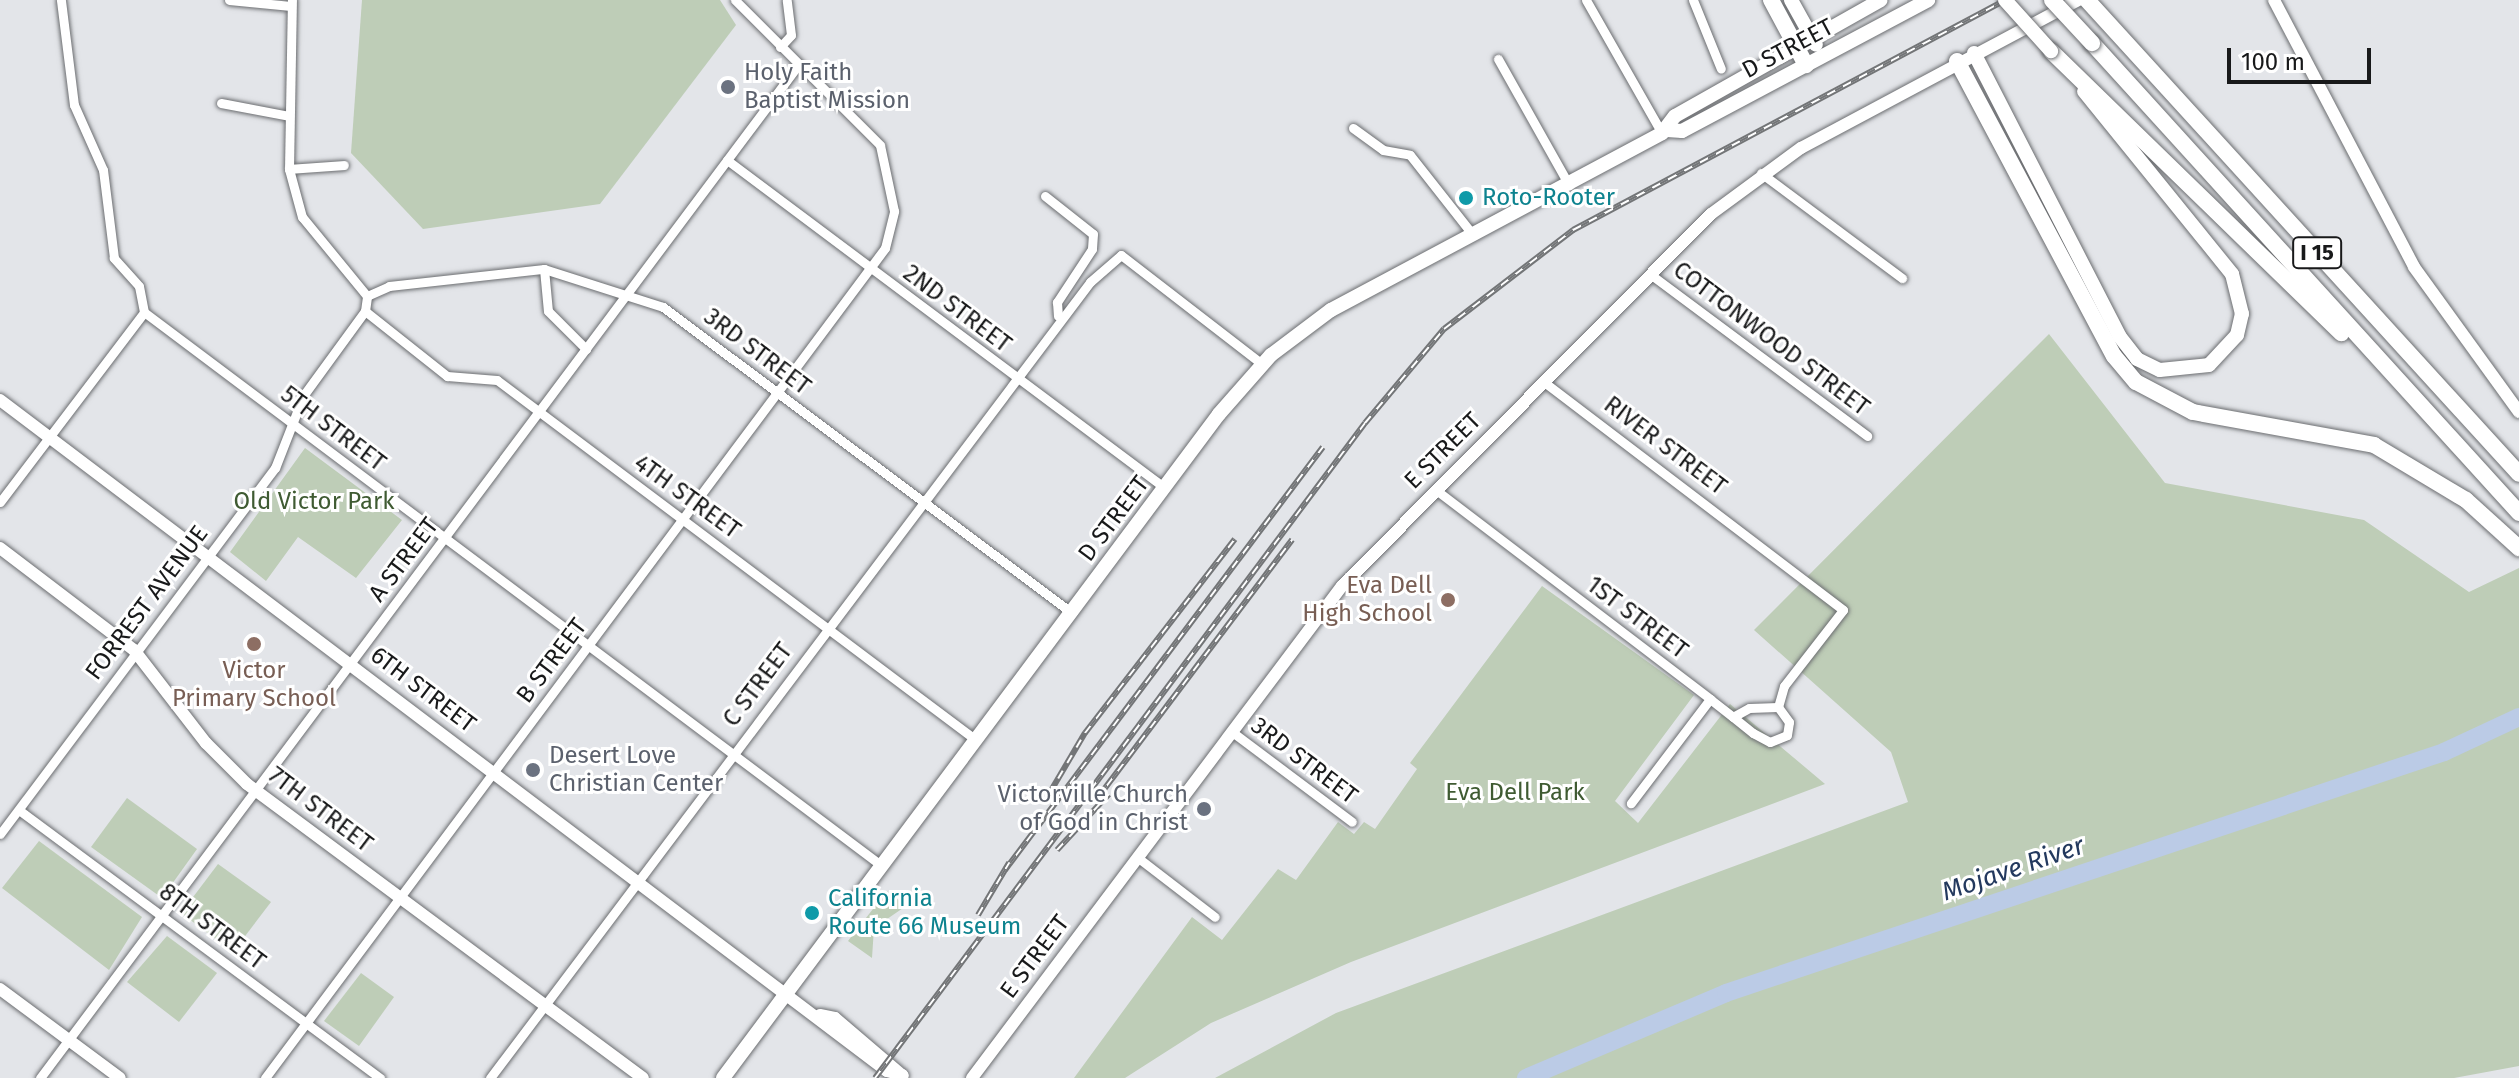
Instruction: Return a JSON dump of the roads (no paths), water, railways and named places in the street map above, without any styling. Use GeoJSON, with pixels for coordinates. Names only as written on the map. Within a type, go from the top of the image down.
{"type":"FeatureCollection","features":[{"type":"Feature","properties":{"kind":"highway"},"geometry":{"type":"LineString","coordinates":[[1771,0],[1806,65]]}},
{"type":"Feature","properties":{"kind":"highway","name":"I 15"},"geometry":{"type":"LineString","coordinates":[[2052,0],[2519,513]]}},
{"type":"Feature","properties":{"kind":"highway","name":"I 15"},"geometry":{"type":"LineString","coordinates":[[2087,0],[2519,474]]}},
{"type":"Feature","properties":{"kind":"highway"},"geometry":{"type":"LineString","coordinates":[[2056,57],[2444,430]]}},
{"type":"Feature","properties":{"kind":"highway"},"geometry":{"type":"LineString","coordinates":[[1957,61],[2114,356],[2136,382],[2193,412],[2374,445],[2466,500],[2519,548]]}},
{"type":"Feature","properties":{"kind":"main road"},"geometry":{"type":"LineString","coordinates":[[1791,0],[1822,56]]}},
{"type":"Feature","properties":{"kind":"main road","name":"D STREET"},"geometry":{"type":"LineString","coordinates":[[1665,132],[1675,116],[1881,0]]}},
{"type":"Feature","properties":{"kind":"main road","name":"D STREET"},"geometry":{"type":"LineString","coordinates":[[723,1078],[1165,488],[1262,364],[1331,310],[1665,132],[1682,131],[1928,0]]}},
{"type":"Feature","properties":{"kind":"main road"},"geometry":{"type":"LineString","coordinates":[[1974,53],[2120,337],[2137,359],[2160,370],[2209,365],[2237,335],[2242,314],[2232,274],[2056,57],[2005,0]]}},
{"type":"Feature","properties":{"kind":"street"},"geometry":{"type":"LineString","coordinates":[[0,502],[144,312],[139,286],[114,258],[103,170],[74,105],[61,0]]}},
{"type":"Feature","properties":{"kind":"street"},"geometry":{"type":"LineString","coordinates":[[229,0],[291,3],[289,169],[302,217],[367,296]]}},
{"type":"Feature","properties":{"kind":"street","name":"B STREET"},"geometry":{"type":"LineString","coordinates":[[265,1078],[885,248],[894,211],[885,156],[852,114],[798,65],[735,0]]}},
{"type":"Feature","properties":{"kind":"street"},"geometry":{"type":"LineString","coordinates":[[780,47],[791,35],[787,0]]}},
{"type":"Feature","properties":{"kind":"street"},"geometry":{"type":"LineString","coordinates":[[1586,0],[1665,132]]}},
{"type":"Feature","properties":{"kind":"street"},"geometry":{"type":"LineString","coordinates":[[1693,0],[1721,69]]}},
{"type":"Feature","properties":{"kind":"street","name":"E STREET"},"geometry":{"type":"LineString","coordinates":[[972,1078],[1342,586],[1650,274],[1761,173],[1957,61],[2078,0]]}},
{"type":"Feature","properties":{"kind":"street"},"geometry":{"type":"LineString","coordinates":[[2274,0],[2414,267],[2519,412]]}},
{"type":"Feature","properties":{"kind":"street"},"geometry":{"type":"LineString","coordinates":[[1498,59],[1569,185]]}},
{"type":"Feature","properties":{"kind":"street","name":"A STREET"},"geometry":{"type":"LineString","coordinates":[[40,1078],[798,65]]}},
{"type":"Feature","properties":{"kind":"street"},"geometry":{"type":"LineString","coordinates":[[221,103],[289,116]]}},
{"type":"Feature","properties":{"kind":"street"},"geometry":{"type":"LineString","coordinates":[[1353,128],[1383,150],[1410,155],[1473,235]]}},
{"type":"Feature","properties":{"kind":"street","name":"2ND STREET"},"geometry":{"type":"LineString","coordinates":[[727,160],[1165,488]]}},
{"type":"Feature","properties":{"kind":"street"},"geometry":{"type":"LineString","coordinates":[[289,169],[344,165]]}},
{"type":"Feature","properties":{"kind":"street"},"geometry":{"type":"LineString","coordinates":[[1761,173],[1902,278]]}},
{"type":"Feature","properties":{"kind":"street"},"geometry":{"type":"LineString","coordinates":[[1045,196],[1093,234],[1092,249],[1057,302],[1058,316]]}},
{"type":"Feature","properties":{"kind":"street"},"geometry":{"type":"LineString","coordinates":[[1058,316],[1121,255],[1262,364]]}},
{"type":"Feature","properties":{"kind":"street"},"geometry":{"type":"LineString","coordinates":[[544,269],[548,311],[586,349]]}},
{"type":"Feature","properties":{"kind":"street","name":"3RD STREET"},"geometry":{"type":"LineString","coordinates":[[367,296],[389,286],[544,269],[629,292],[663,307],[1072,613]]}},
{"type":"Feature","properties":{"kind":"street","name":"COTTONWOOD STREET"},"geometry":{"type":"LineString","coordinates":[[1650,274],[1867,436]]}},
{"type":"Feature","properties":{"kind":"street","name":"FORREST AVENUE"},"geometry":{"type":"LineString","coordinates":[[0,834],[134,650],[208,556],[296,426],[303,396],[365,311],[367,296]]}},
{"type":"Feature","properties":{"kind":"street","name":"4TH STREET"},"geometry":{"type":"LineString","coordinates":[[365,311],[447,376],[497,380],[976,740]]}},
{"type":"Feature","properties":{"kind":"street","name":"5TH STREET"},"geometry":{"type":"LineString","coordinates":[[144,312],[882,866]]}},
{"type":"Feature","properties":{"kind":"street","name":"C STREET"},"geometry":{"type":"LineString","coordinates":[[490,1078],[1058,316]]}},
{"type":"Feature","properties":{"kind":"street","name":"RIVER STREET"},"geometry":{"type":"LineString","coordinates":[[1544,382],[1762,543],[1843,610],[1784,686],[1778,707]]}},
{"type":"Feature","properties":{"kind":"street","name":"6TH STREET"},"geometry":{"type":"LineString","coordinates":[[0,400],[820,1015],[887,1071],[904,1076]]}},
{"type":"Feature","properties":{"kind":"street","name":"1ST STREET"},"geometry":{"type":"LineString","coordinates":[[1436,490],[1770,742],[1781,740],[1789,722],[1778,707]]}},
{"type":"Feature","properties":{"kind":"street","name":"7TH STREET"},"geometry":{"type":"LineString","coordinates":[[0,548],[134,650],[206,743],[257,792],[643,1078]]}},
{"type":"Feature","properties":{"kind":"street"},"geometry":{"type":"LineString","coordinates":[[1631,803],[1710,699]]}},
{"type":"Feature","properties":{"kind":"street"},"geometry":{"type":"LineString","coordinates":[[1733,717],[1749,708],[1778,707]]}},
{"type":"Feature","properties":{"kind":"street","name":"3RD STREET"},"geometry":{"type":"LineString","coordinates":[[1231,731],[1352,822]]}},
{"type":"Feature","properties":{"kind":"street","name":"8TH STREET"},"geometry":{"type":"LineString","coordinates":[[19,810],[380,1078]]}},
{"type":"Feature","properties":{"kind":"street"},"geometry":{"type":"LineString","coordinates":[[1137,857],[1215,917]]}},
{"type":"Feature","properties":{"kind":"street"},"geometry":{"type":"LineString","coordinates":[[0,989],[120,1078]]}},
{"type":"Feature","properties":{"kind":"waterway","name":"Mojave River"},"geometry":{"type":"LineString","coordinates":[[1526,1078],[1726,993],[2444,752],[2519,717]]}},
{"type":"Feature","properties":{"kind":"railway"},"geometry":{"type":"LineString","coordinates":[[875,1078],[1365,423],[1444,329],[1573,230],[2006,0]]}},
{"type":"Feature","properties":{"kind":"railway"},"geometry":{"type":"LineString","coordinates":[[1005,870],[1323,447]]}},
{"type":"Feature","properties":{"kind":"railway"},"geometry":{"type":"LineString","coordinates":[[1049,794],[1085,733],[1235,539]]}},
{"type":"Feature","properties":{"kind":"railway"},"geometry":{"type":"LineString","coordinates":[[1096,800],[1292,540]]}},
{"type":"Feature","properties":{"kind":"railway"},"geometry":{"type":"LineString","coordinates":[[1057,850],[1109,794]]}},
{"type":"Feature","properties":{"kind":"railway"},"geometry":{"type":"LineString","coordinates":[[978,915],[1009,863]]}},
{"type":"Feature","properties":{"kind":"place","name":"Holy Faith Baptist Mission"},"geometry":{"type":"Point","coordinates":[728,87]}},
{"type":"Feature","properties":{"kind":"place","name":"Roto-Rooter"},"geometry":{"type":"Point","coordinates":[1466,198]}},
{"type":"Feature","properties":{"kind":"place","name":"Eva Dell High School"},"geometry":{"type":"Point","coordinates":[1448,600]}},
{"type":"Feature","properties":{"kind":"place","name":"Victor Primary School"},"geometry":{"type":"Point","coordinates":[254,644]}},
{"type":"Feature","properties":{"kind":"place","name":"Desert Love Christian Center"},"geometry":{"type":"Point","coordinates":[533,770]}},
{"type":"Feature","properties":{"kind":"place","name":"Victorville Church of God in Christ"},"geometry":{"type":"Point","coordinates":[1204,809]}},
{"type":"Feature","properties":{"kind":"place","name":"California Route 66 Museum"},"geometry":{"type":"Point","coordinates":[812,913]}},
{"type":"Feature","properties":{"kind":"park label","name":"Old Victor Park"},"geometry":{"type":"Point","coordinates":[314,502]}},
{"type":"Feature","properties":{"kind":"park label","name":"Eva Dell Park"},"geometry":{"type":"Point","coordinates":[1515,793]}}]}
